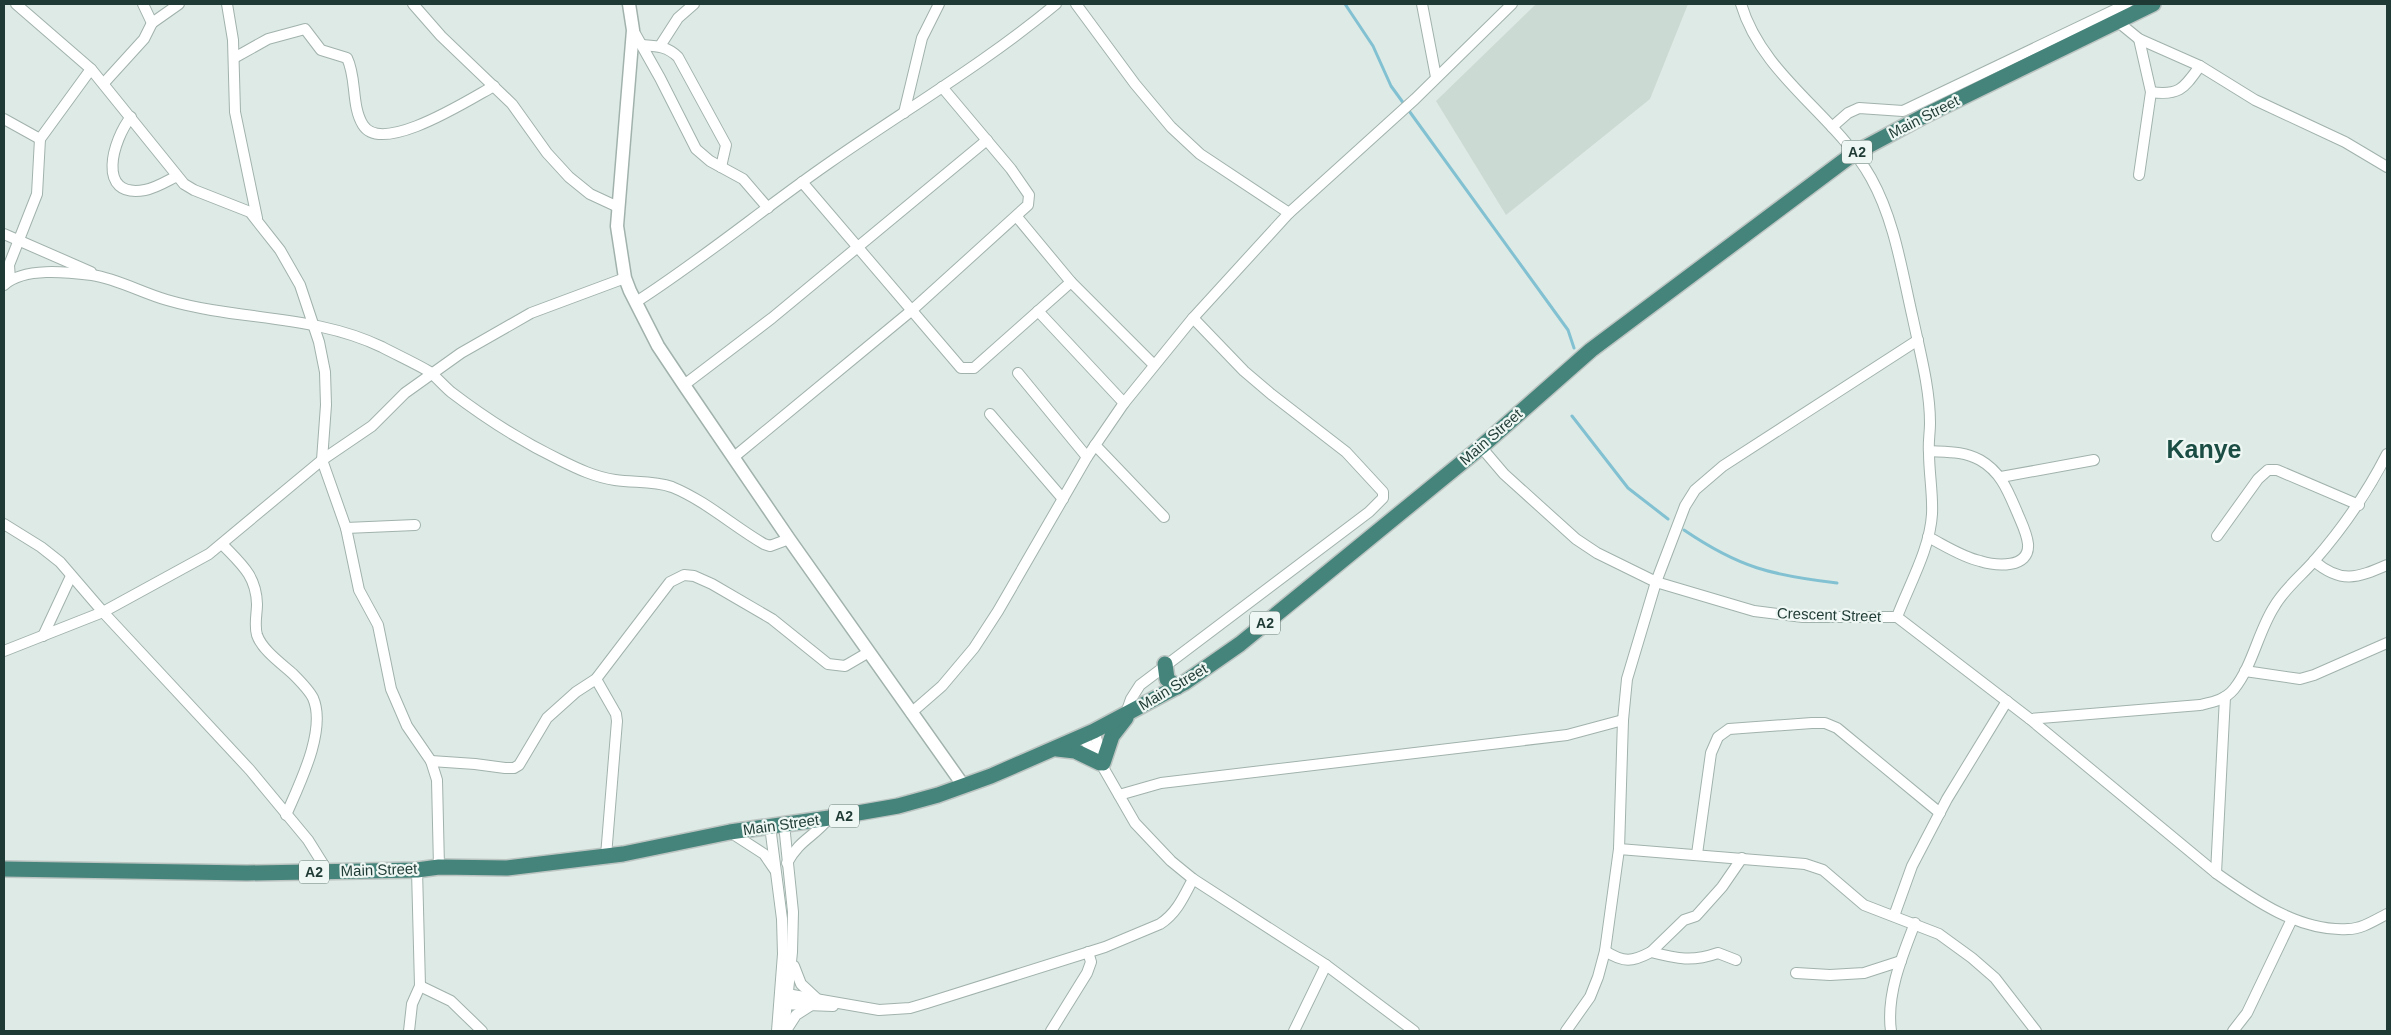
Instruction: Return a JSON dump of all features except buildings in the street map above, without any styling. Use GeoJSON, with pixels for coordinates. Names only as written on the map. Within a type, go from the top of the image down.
{"type":"FeatureCollection","features":[{"type":"Feature","properties":{"kind":"highway","name":"Main Street"},"geometry":{"type":"LineString","coordinates":[[4,869],[247,873],[417,870],[438,867],[507,868],[606,856],[730,832],[898,806],[963,786],[1054,750],[1177,688],[1240,644],[1482,447],[1566,370],[1591,350],[1853,154],[1922,117],[2153,4]]}},
{"type":"Feature","properties":{"kind":"highway"},"geometry":{"type":"LineString","coordinates":[[1165,664],[1167,678],[1177,688]]}},
{"type":"Feature","properties":{"kind":"highway"},"geometry":{"type":"LineString","coordinates":[[1054,750],[1070,750],[1102,765],[1112,736],[1130,713]]}},
{"type":"Feature","properties":{"kind":"street"},"geometry":{"type":"LineString","coordinates":[[16,4],[91,69],[189,188],[240,207],[257,218]]}},
{"type":"Feature","properties":{"kind":"street"},"geometry":{"type":"LineString","coordinates":[[143,4],[152,23]]}},
{"type":"Feature","properties":{"kind":"street"},"geometry":{"type":"LineString","coordinates":[[104,83],[144,39],[152,23],[179,4]]}},
{"type":"Feature","properties":{"kind":"street"},"geometry":{"type":"LineString","coordinates":[[227,4],[234,58],[235,112],[257,218],[294,274],[319,342],[325,372],[326,405],[322,460],[346,528],[359,590],[380,633],[390,689],[406,726],[430,761],[437,780],[438,867]]}},
{"type":"Feature","properties":{"kind":"street"},"geometry":{"type":"LineString","coordinates":[[412,4],[441,36],[512,104],[547,153],[568,177],[590,194],[618,207]]}},
{"type":"Feature","properties":{"kind":"street"},"geometry":{"type":"LineString","coordinates":[[628,4],[633,30],[628,110],[617,226],[625,278],[658,346],[789,539],[963,786]]}},
{"type":"Feature","properties":{"kind":"street"},"geometry":{"type":"LineString","coordinates":[[660,46],[678,18],[694,4]]}},
{"type":"Feature","properties":{"kind":"street"},"geometry":{"type":"LineString","coordinates":[[904,113],[922,38],[939,4]]}},
{"type":"Feature","properties":{"kind":"street"},"geometry":{"type":"LineString","coordinates":[[636,302],[680,274],[802,182],[1021,32],[1056,4]]}},
{"type":"Feature","properties":{"kind":"street"},"geometry":{"type":"LineString","coordinates":[[1076,4],[1135,84],[1171,128],[1200,154],[1289,213]]}},
{"type":"Feature","properties":{"kind":"street"},"geometry":{"type":"LineString","coordinates":[[1422,4],[1436,77]]}},
{"type":"Feature","properties":{"kind":"street"},"geometry":{"type":"LineString","coordinates":[[911,713],[942,686],[974,648],[1087,457],[1124,403],[1193,318],[1289,213],[1415,99],[1512,4]]}},
{"type":"Feature","properties":{"kind":"street","name":"Crescent Street"},"geometry":{"type":"LineString","coordinates":[[1482,447],[1504,474],[1576,538],[1597,553],[1656,582],[1754,612],[1803,617],[1896,617],[1928,537],[1932,513],[1928,452],[1930,422],[1918,340],[1904,274],[1890,224],[1870,178],[1832,127],[1790,85],[1753,33],[1741,4]]}},
{"type":"Feature","properties":{"kind":"street"},"geometry":{"type":"LineString","coordinates":[[1832,127],[1848,113],[1859,108],[1903,111],[2127,4]]}},
{"type":"Feature","properties":{"kind":"street"},"geometry":{"type":"LineString","coordinates":[[2117,21],[2139,39],[2200,66],[2255,100],[2345,142],[2387,167]]}},
{"type":"Feature","properties":{"kind":"street"},"geometry":{"type":"LineString","coordinates":[[234,58],[268,39],[305,29],[321,50],[347,58],[359,117],[368,132],[375,135],[385,135],[426,124],[494,86]]}},
{"type":"Feature","properties":{"kind":"street"},"geometry":{"type":"LineString","coordinates":[[633,30],[696,149],[721,167],[744,179],[768,208]]}},
{"type":"Feature","properties":{"kind":"street"},"geometry":{"type":"LineString","coordinates":[[2139,39],[2151,92],[2139,175]]}},
{"type":"Feature","properties":{"kind":"street"},"geometry":{"type":"LineString","coordinates":[[642,45],[660,46],[670,50],[678,57],[726,145],[721,167]]}},
{"type":"Feature","properties":{"kind":"street"},"geometry":{"type":"LineString","coordinates":[[2151,92],[2168,94],[2185,87],[2200,66]]}},
{"type":"Feature","properties":{"kind":"street"},"geometry":{"type":"LineString","coordinates":[[91,69],[40,139],[37,194],[9,265],[7,282],[39,273],[82,274],[103,278]]}},
{"type":"Feature","properties":{"kind":"street"},"geometry":{"type":"LineString","coordinates":[[734,457],[910,311],[1028,205],[1029,195],[987,140],[942,87]]}},
{"type":"Feature","properties":{"kind":"street"},"geometry":{"type":"LineString","coordinates":[[131,117],[122,127],[116,141],[111,170],[115,180],[122,187],[132,190],[146,190],[178,176]]}},
{"type":"Feature","properties":{"kind":"street"},"geometry":{"type":"LineString","coordinates":[[4,119],[40,139]]}},
{"type":"Feature","properties":{"kind":"street"},"geometry":{"type":"LineString","coordinates":[[684,385],[857,248],[987,140]]}},
{"type":"Feature","properties":{"kind":"street"},"geometry":{"type":"LineString","coordinates":[[802,182],[910,311],[961,368],[971,369],[1071,282]]}},
{"type":"Feature","properties":{"kind":"street"},"geometry":{"type":"LineString","coordinates":[[1017,216],[1071,282],[1154,365]]}},
{"type":"Feature","properties":{"kind":"street"},"geometry":{"type":"LineString","coordinates":[[4,234],[103,278],[167,300],[212,310],[312,323],[364,340],[431,373],[479,412],[530,444],[560,460],[595,476],[617,480],[657,482],[673,488],[707,505],[764,544],[770,546],[789,539]]}},
{"type":"Feature","properties":{"kind":"street"},"geometry":{"type":"LineString","coordinates":[[4,651],[103,612],[156,584],[222,544],[322,460],[372,426],[405,392],[496,331],[530,313],[625,278]]}},
{"type":"Feature","properties":{"kind":"street"},"geometry":{"type":"LineString","coordinates":[[1038,311],[1124,403]]}},
{"type":"Feature","properties":{"kind":"street"},"geometry":{"type":"LineString","coordinates":[[1130,713],[1131,699],[1140,685],[1165,664],[1369,512],[1383,498],[1383,492],[1346,452],[1244,371],[1193,318]]}},
{"type":"Feature","properties":{"kind":"street"},"geometry":{"type":"LineString","coordinates":[[1566,1031],[1590,996],[1598,977],[1605,951],[1619,849],[1623,720],[1627,679],[1656,582],[1686,506],[1695,490],[1723,466],[1918,340]]}},
{"type":"Feature","properties":{"kind":"street"},"geometry":{"type":"LineString","coordinates":[[1018,373],[1087,457]]}},
{"type":"Feature","properties":{"kind":"street"},"geometry":{"type":"LineString","coordinates":[[990,414],[1063,499]]}},
{"type":"Feature","properties":{"kind":"street"},"geometry":{"type":"LineString","coordinates":[[1095,445],[1164,517]]}},
{"type":"Feature","properties":{"kind":"street"},"geometry":{"type":"LineString","coordinates":[[1928,452],[1964,453],[1981,460],[2001,477],[2026,532],[2028,546],[2026,555],[2019,562],[2007,564],[1979,561],[1928,537]]}},
{"type":"Feature","properties":{"kind":"street"},"geometry":{"type":"LineString","coordinates":[[2030,719],[2200,705],[2225,697],[2234,688],[2245,671],[2274,606],[2289,587],[2314,562],[2359,505],[2387,454]]}},
{"type":"Feature","properties":{"kind":"street"},"geometry":{"type":"LineString","coordinates":[[2001,477],[2094,460]]}},
{"type":"Feature","properties":{"kind":"street"},"geometry":{"type":"LineString","coordinates":[[2217,536],[2258,479],[2268,470],[2277,470],[2359,505]]}},
{"type":"Feature","properties":{"kind":"street"},"geometry":{"type":"LineString","coordinates":[[4,524],[46,551],[71,576],[250,770],[308,840],[328,872]]}},
{"type":"Feature","properties":{"kind":"street"},"geometry":{"type":"LineString","coordinates":[[346,528],[415,525]]}},
{"type":"Feature","properties":{"kind":"street"},"geometry":{"type":"LineString","coordinates":[[222,544],[248,572],[254,583],[258,636],[270,652],[299,680],[312,698],[314,706],[316,732],[307,765],[286,815]]}},
{"type":"Feature","properties":{"kind":"street"},"geometry":{"type":"LineString","coordinates":[[2314,562],[2327,572],[2346,578],[2366,574],[2387,565]]}},
{"type":"Feature","properties":{"kind":"street"},"geometry":{"type":"LineString","coordinates":[[430,761],[514,768],[523,760],[547,718],[576,692],[596,680],[670,582],[684,575],[694,576],[712,584],[772,619],[828,664],[846,666],[869,652]]}},
{"type":"Feature","properties":{"kind":"street"},"geometry":{"type":"LineString","coordinates":[[43,636],[71,576]]}},
{"type":"Feature","properties":{"kind":"street"},"geometry":{"type":"LineString","coordinates":[[1896,617],[2030,719],[2216,873],[2242,892],[2292,920],[2326,928],[2349,929],[2370,923],[2387,914]]}},
{"type":"Feature","properties":{"kind":"street"},"geometry":{"type":"LineString","coordinates":[[2245,671],[2300,679],[2314,675],[2387,643]]}},
{"type":"Feature","properties":{"kind":"street"},"geometry":{"type":"LineString","coordinates":[[596,680],[616,714],[606,856]]}},
{"type":"Feature","properties":{"kind":"street"},"geometry":{"type":"LineString","coordinates":[[2216,873],[2225,697]]}},
{"type":"Feature","properties":{"kind":"street"},"geometry":{"type":"LineString","coordinates":[[1894,916],[1912,866],[1940,813],[2007,701]]}},
{"type":"Feature","properties":{"kind":"street"},"geometry":{"type":"LineString","coordinates":[[1119,795],[1161,783],[1567,735],[1623,720]]}},
{"type":"Feature","properties":{"kind":"street"},"geometry":{"type":"LineString","coordinates":[[1697,854],[1711,754],[1718,736],[1729,729],[1812,723],[1824,723],[1837,728],[1940,813]]}},
{"type":"Feature","properties":{"kind":"street"},"geometry":{"type":"LineString","coordinates":[[1088,734],[1100,746],[1102,765],[1135,822],[1150,840],[1193,879],[1326,965],[1414,1031]]}},
{"type":"Feature","properties":{"kind":"street"},"geometry":{"type":"LineString","coordinates":[[787,863],[799,844],[820,829],[829,818]]}},
{"type":"Feature","properties":{"kind":"street"},"geometry":{"type":"LineString","coordinates":[[777,825],[787,863],[793,912],[792,960],[777,1031]]}},
{"type":"Feature","properties":{"kind":"street"},"geometry":{"type":"LineString","coordinates":[[777,825],[777,873],[782,919],[785,1031]]}},
{"type":"Feature","properties":{"kind":"street"},"geometry":{"type":"LineString","coordinates":[[730,832],[764,854],[777,873]]}},
{"type":"Feature","properties":{"kind":"street"},"geometry":{"type":"LineString","coordinates":[[1619,849],[1805,864],[1823,870],[1864,905],[1915,923],[1939,934],[1995,978],[2036,1031]]}},
{"type":"Feature","properties":{"kind":"street"},"geometry":{"type":"LineString","coordinates":[[1605,951],[1619,960],[1636,960],[1651,952],[1684,920],[1696,916],[1722,887],[1742,858]]}},
{"type":"Feature","properties":{"kind":"street"},"geometry":{"type":"LineString","coordinates":[[409,1031],[412,1004],[420,986],[417,870]]}},
{"type":"Feature","properties":{"kind":"street"},"geometry":{"type":"LineString","coordinates":[[784,999],[844,1004],[879,1010],[910,1008],[1134,936],[1168,919],[1180,905],[1193,879]]}},
{"type":"Feature","properties":{"kind":"street"},"geometry":{"type":"LineString","coordinates":[[2233,1031],[2247,1013],[2292,920]]}},
{"type":"Feature","properties":{"kind":"street"},"geometry":{"type":"LineString","coordinates":[[1888,1028],[1900,961],[1915,923]]}},
{"type":"Feature","properties":{"kind":"street"},"geometry":{"type":"LineString","coordinates":[[1051,1031],[1087,973],[1090,962],[1088,952]]}},
{"type":"Feature","properties":{"kind":"street"},"geometry":{"type":"LineString","coordinates":[[1651,952],[1671,958],[1700,960],[1718,953],[1736,960]]}},
{"type":"Feature","properties":{"kind":"street"},"geometry":{"type":"LineString","coordinates":[[792,960],[800,984],[813,1002]]}},
{"type":"Feature","properties":{"kind":"street"},"geometry":{"type":"LineString","coordinates":[[1796,972],[1830,975],[1864,972],[1900,961]]}},
{"type":"Feature","properties":{"kind":"street"},"geometry":{"type":"LineString","coordinates":[[1294,1031],[1326,965]]}},
{"type":"Feature","properties":{"kind":"street"},"geometry":{"type":"LineString","coordinates":[[420,986],[452,1000],[482,1031]]}},
{"type":"Feature","properties":{"kind":"street"},"geometry":{"type":"LineString","coordinates":[[785,1031],[796,1015],[813,1002]]}},
{"type":"Feature","properties":{"kind":"shaded area"},"geometry":{"type":"Polygon","coordinates":[[[1536,4],[1688,4],[1650,99],[1506,215],[1436,101],[1536,4]]]}},
{"type":"Feature","properties":{"kind":"waterway"},"geometry":{"type":"LineString","coordinates":[[1345,4],[1373,46],[1391,86],[1568,330],[1574,348]]}},
{"type":"Feature","properties":{"kind":"waterway"},"geometry":{"type":"LineString","coordinates":[[1572,416],[1628,488],[1668,519]]}},
{"type":"Feature","properties":{"kind":"waterway"},"geometry":{"type":"LineString","coordinates":[[1684,530],[1722,553],[1757,568],[1793,577],[1837,583]]}},
{"type":"Feature","properties":{"kind":"district","name":"Kanye"},"geometry":{"type":"Point","coordinates":[2204,449]}}]}
